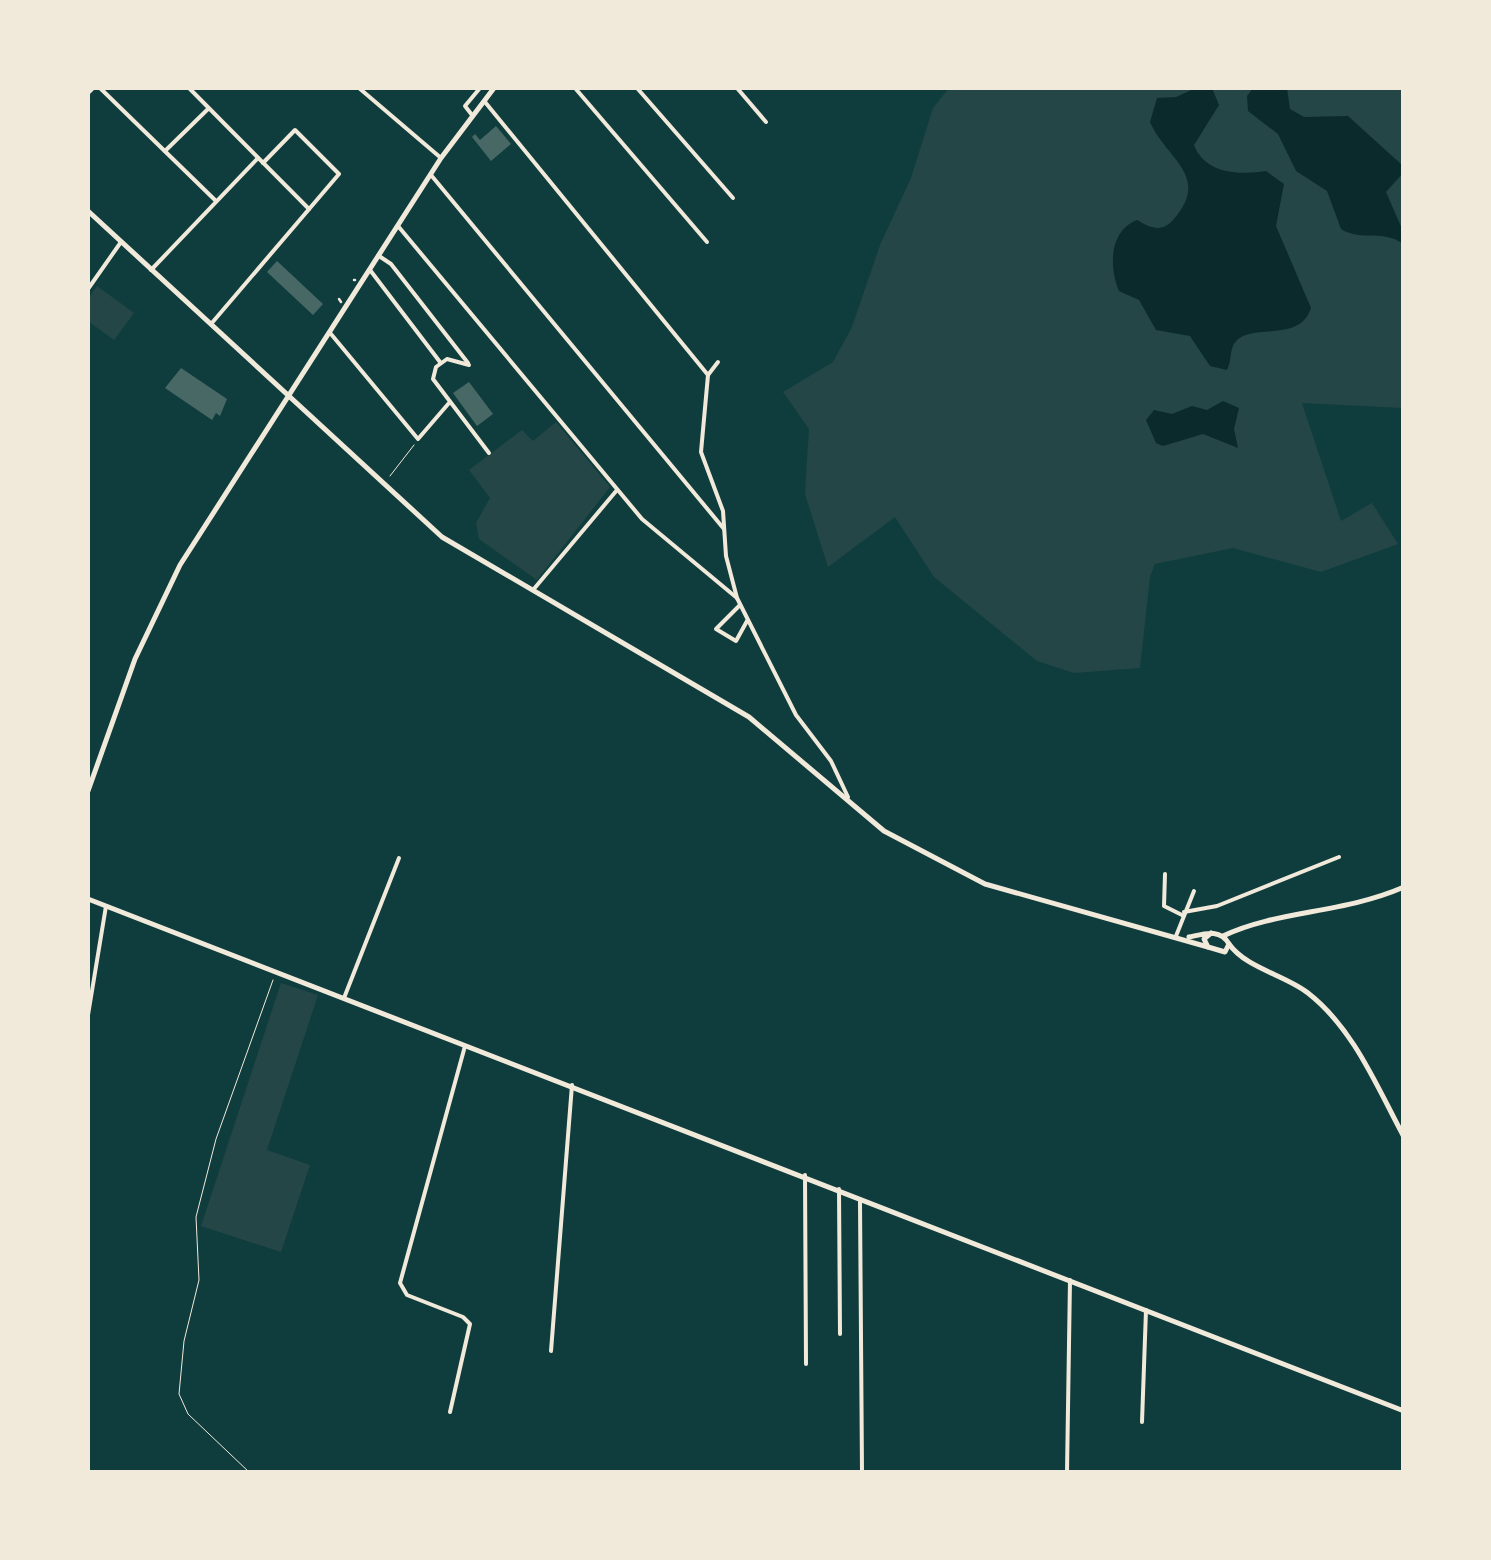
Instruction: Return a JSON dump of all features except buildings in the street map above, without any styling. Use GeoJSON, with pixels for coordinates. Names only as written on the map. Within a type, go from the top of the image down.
{"type":"FeatureCollection","features":[{"type":"Feature","properties":{"kind":"main road"},"geometry":{"type":"LineString","coordinates":[[88,791],[161,601],[198,536],[441,158],[494,88]]}},
{"type":"Feature","properties":{"kind":"main road"},"geometry":{"type":"LineString","coordinates":[[88,212],[382,486],[464,554],[749,717],[852,806],[919,852],[975,880],[1234,952],[1298,986],[1329,1013],[1359,1053],[1404,1137]]}},
{"type":"Feature","properties":{"kind":"main road"},"geometry":{"type":"LineString","coordinates":[[1186,938],[1211,933],[1223,936],[1253,924],[1352,908],[1404,887]]}},
{"type":"Feature","properties":{"kind":"main road"},"geometry":{"type":"LineString","coordinates":[[88,899],[1404,1411]]}},
{"type":"Feature","properties":{"kind":"main road"},"geometry":{"type":"LineString","coordinates":[[1208,947],[1204,940],[1211,933]]}},
{"type":"Feature","properties":{"kind":"main road"},"geometry":{"type":"LineString","coordinates":[[1223,936],[1234,952]]}},
{"type":"Feature","properties":{"kind":"main road"},"geometry":{"type":"LineString","coordinates":[[1225,952],[1229,944]]}},
{"type":"Feature","properties":{"kind":"street"},"geometry":{"type":"LineString","coordinates":[[88,93],[97,88],[216,201]]}},
{"type":"Feature","properties":{"kind":"street"},"geometry":{"type":"LineString","coordinates":[[188,88],[309,208]]}},
{"type":"Feature","properties":{"kind":"street"},"geometry":{"type":"LineString","coordinates":[[359,88],[441,158]]}},
{"type":"Feature","properties":{"kind":"street"},"geometry":{"type":"LineString","coordinates":[[472,115],[465,106],[480,88]]}},
{"type":"Feature","properties":{"kind":"street"},"geometry":{"type":"LineString","coordinates":[[575,88],[707,242]]}},
{"type":"Feature","properties":{"kind":"street"},"geometry":{"type":"LineString","coordinates":[[637,88],[733,198]]}},
{"type":"Feature","properties":{"kind":"street"},"geometry":{"type":"LineString","coordinates":[[736,88],[766,122]]}},
{"type":"Feature","properties":{"kind":"street"},"geometry":{"type":"LineString","coordinates":[[484,101],[707,375]]}},
{"type":"Feature","properties":{"kind":"street"},"geometry":{"type":"LineString","coordinates":[[165,152],[208,108]]}},
{"type":"Feature","properties":{"kind":"street"},"geometry":{"type":"LineString","coordinates":[[151,270],[216,201],[295,130],[339,174],[210,325]]}},
{"type":"Feature","properties":{"kind":"street"},"geometry":{"type":"LineString","coordinates":[[431,175],[724,529]]}},
{"type":"Feature","properties":{"kind":"street"},"geometry":{"type":"LineString","coordinates":[[398,226],[417,243],[642,519],[736,598],[796,715],[833,765],[852,806]]}},
{"type":"Feature","properties":{"kind":"street"},"geometry":{"type":"LineString","coordinates":[[88,289],[121,242]]}},
{"type":"Feature","properties":{"kind":"street"},"geometry":{"type":"LineString","coordinates":[[379,256],[391,264],[469,365],[454,358],[441,362],[433,379],[488,453]]}},
{"type":"Feature","properties":{"kind":"street"},"geometry":{"type":"LineString","coordinates":[[370,270],[441,362]]}},
{"type":"Feature","properties":{"kind":"street"},"geometry":{"type":"LineString","coordinates":[[330,334],[418,439],[449,403]]}},
{"type":"Feature","properties":{"kind":"street"},"geometry":{"type":"LineString","coordinates":[[718,362],[707,375],[701,448],[723,511],[736,598]]}},
{"type":"Feature","properties":{"kind":"street"},"geometry":{"type":"LineString","coordinates":[[532,592],[617,490]]}},
{"type":"Feature","properties":{"kind":"street"},"geometry":{"type":"LineString","coordinates":[[740,604],[716,628],[736,640],[748,621]]}},
{"type":"Feature","properties":{"kind":"street"},"geometry":{"type":"LineString","coordinates":[[1165,874],[1164,906],[1183,913],[1217,906],[1338,857]]}},
{"type":"Feature","properties":{"kind":"street"},"geometry":{"type":"LineString","coordinates":[[344,998],[400,858]]}},
{"type":"Feature","properties":{"kind":"street"},"geometry":{"type":"LineString","coordinates":[[1176,936],[1194,891]]}},
{"type":"Feature","properties":{"kind":"street"},"geometry":{"type":"LineString","coordinates":[[88,1014],[106,906]]}},
{"type":"Feature","properties":{"kind":"street"},"geometry":{"type":"LineString","coordinates":[[450,1412],[470,1324],[463,1317],[406,1295],[400,1286],[466,1046]]}},
{"type":"Feature","properties":{"kind":"street"},"geometry":{"type":"LineString","coordinates":[[552,1351],[572,1085]]}},
{"type":"Feature","properties":{"kind":"street"},"geometry":{"type":"LineString","coordinates":[[805,1176],[806,1364]]}},
{"type":"Feature","properties":{"kind":"street"},"geometry":{"type":"LineString","coordinates":[[839,1189],[840,1334]]}},
{"type":"Feature","properties":{"kind":"street"},"geometry":{"type":"LineString","coordinates":[[860,1197],[862,1472]]}},
{"type":"Feature","properties":{"kind":"street"},"geometry":{"type":"LineString","coordinates":[[1067,1472],[1070,1280]]}},
{"type":"Feature","properties":{"kind":"street"},"geometry":{"type":"LineString","coordinates":[[1142,1422],[1146,1310]]}},
{"type":"Feature","properties":{"kind":"path"},"geometry":{"type":"LineString","coordinates":[[382,486],[418,439]]}},
{"type":"Feature","properties":{"kind":"path"},"geometry":{"type":"LineString","coordinates":[[250,1472],[188,1414],[179,1394],[184,1342],[199,1280],[196,1217],[216,1139],[276,972]]}},
{"type":"Feature","properties":{"kind":"shaded area"},"geometry":{"type":"Polygon","coordinates":[[[949,88],[1403,88],[1403,408],[1302,403],[1341,521],[1372,503],[1398,544],[1321,572],[1233,548],[1155,564],[1150,577],[1140,668],[1074,673],[1037,661],[934,577],[895,517],[828,567],[805,494],[809,429],[783,392],[833,362],[852,327],[880,245],[911,178],[933,108],[949,88]]]}},
{"type":"Feature","properties":{"kind":"shaded area"},"geometry":{"type":"Polygon","coordinates":[[[1196,88],[1212,88],[1219,105],[1194,145],[1199,155],[1214,167],[1245,173],[1266,171],[1284,184],[1276,226],[1311,308],[1295,326],[1239,338],[1227,370],[1210,366],[1190,336],[1156,330],[1139,300],[1119,291],[1114,271],[1116,241],[1128,225],[1137,220],[1151,227],[1164,227],[1184,205],[1187,179],[1150,122],[1157,98],[1176,97],[1196,88]]]}},
{"type":"Feature","properties":{"kind":"shaded area"},"geometry":{"type":"Polygon","coordinates":[[[1253,88],[1287,88],[1290,109],[1304,117],[1348,116],[1401,164],[1403,173],[1386,192],[1403,231],[1403,244],[1388,237],[1357,235],[1341,229],[1327,191],[1296,171],[1278,134],[1248,111],[1247,96],[1253,88]]]}},
{"type":"Feature","properties":{"kind":"shaded area"},"geometry":{"type":"Polygon","coordinates":[[[97,286],[134,313],[114,340],[88,321],[88,299],[97,286]]]}},
{"type":"Feature","properties":{"kind":"shaded area"},"geometry":{"type":"Polygon","coordinates":[[[1223,401],[1239,408],[1234,429],[1238,448],[1203,434],[1163,446],[1156,443],[1146,420],[1154,410],[1172,414],[1192,406],[1207,410],[1223,401]]]}},
{"type":"Feature","properties":{"kind":"shaded area"},"geometry":{"type":"Polygon","coordinates":[[[556,422],[610,487],[537,580],[479,539],[476,523],[490,498],[469,470],[522,430],[533,441],[556,422]]]}},
{"type":"Feature","properties":{"kind":"shaded area"},"geometry":{"type":"Polygon","coordinates":[[[281,983],[318,995],[267,1150],[310,1165],[281,1252],[201,1226],[281,983]]]}}]}
